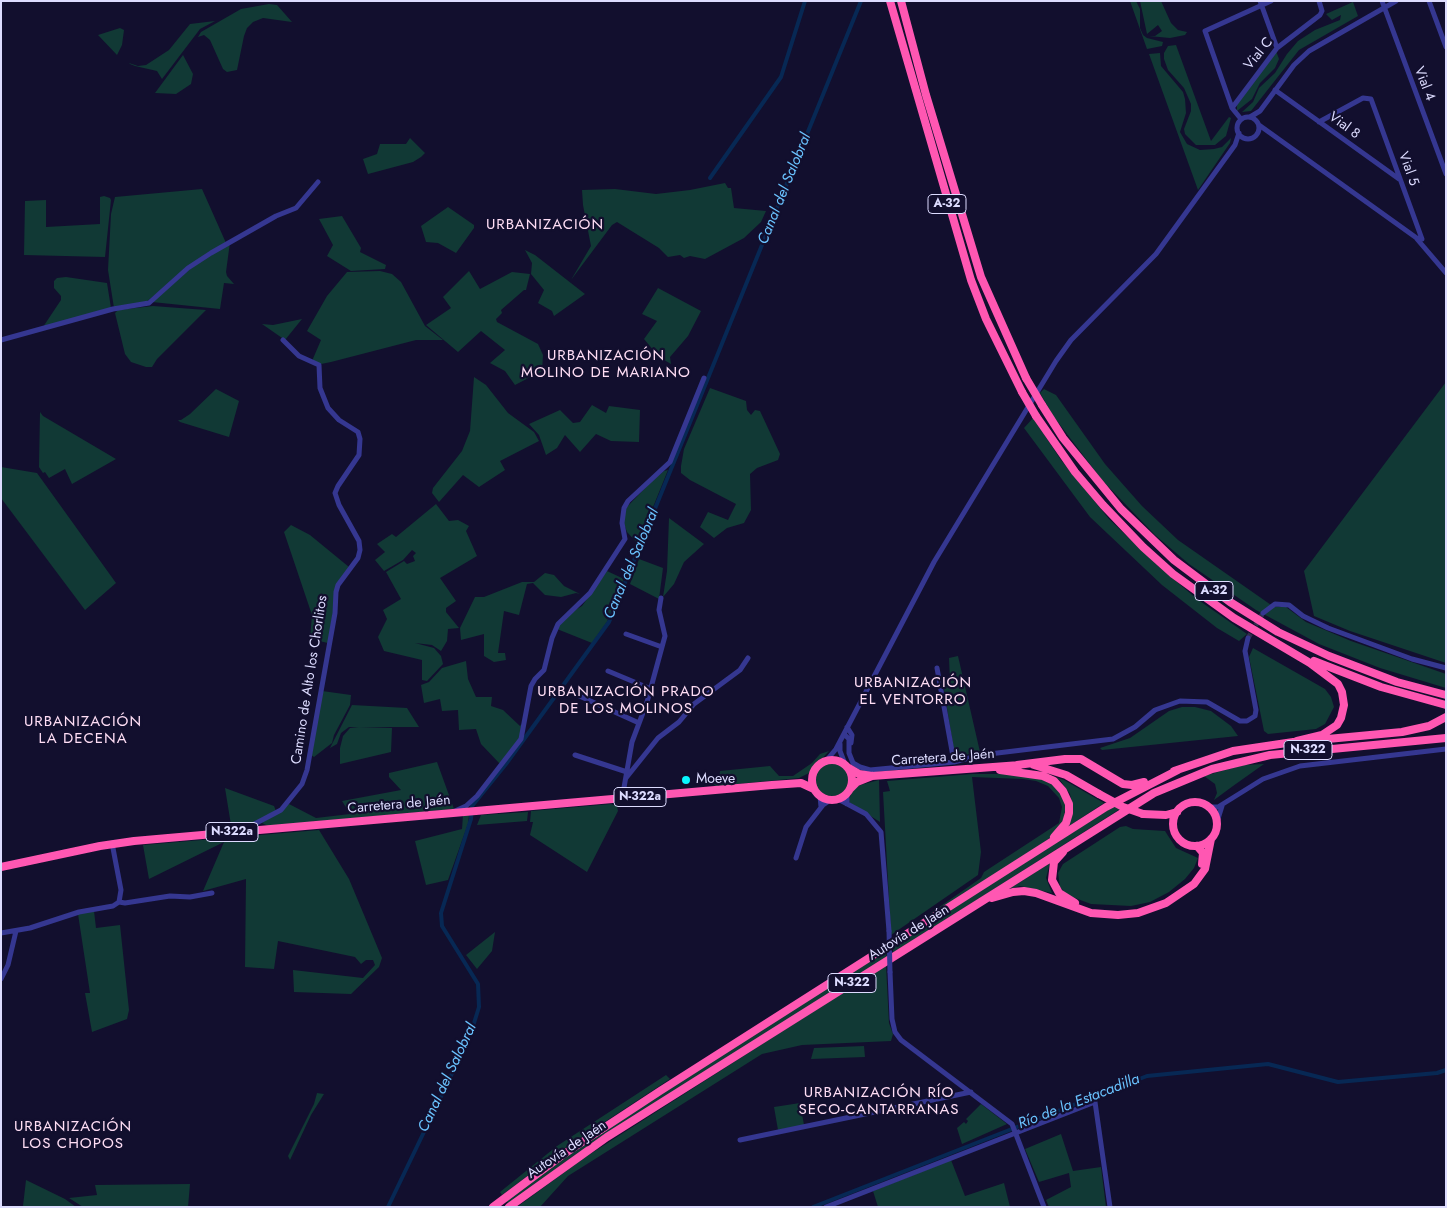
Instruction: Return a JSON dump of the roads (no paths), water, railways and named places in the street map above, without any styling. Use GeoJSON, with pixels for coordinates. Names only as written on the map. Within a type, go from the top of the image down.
{"type":"FeatureCollection","features":[{"type":"Feature","properties":{"kind":"highway","name":"A-32"},"geometry":{"type":"LineString","coordinates":[[901,3],[926,95],[981,277],[1026,378],[1069,445],[1122,509],[1174,560],[1223,597],[1278,632],[1329,656],[1397,682],[1445,695]]}},
{"type":"Feature","properties":{"kind":"highway","name":"A-32"},"geometry":{"type":"LineString","coordinates":[[891,5],[971,280],[986,319],[1036,416],[1075,472],[1103,505],[1143,546],[1202,596],[1263,635]]}},
{"type":"Feature","properties":{"kind":"highway"},"geometry":{"type":"LineString","coordinates":[[1263,635],[1307,658],[1349,676],[1443,705]]}},
{"type":"Feature","properties":{"kind":"highway"},"geometry":{"type":"LineString","coordinates":[[1263,635],[1324,672],[1338,684],[1342,692],[1344,710],[1337,725],[1322,736],[1297,741]]}},
{"type":"Feature","properties":{"kind":"highway"},"geometry":{"type":"LineString","coordinates":[[1297,741],[1402,732],[1429,726],[1446,717]]}},
{"type":"Feature","properties":{"kind":"highway"},"geometry":{"type":"LineString","coordinates":[[1381,743],[1425,732],[1446,722]]}},
{"type":"Feature","properties":{"kind":"highway","name":"N-322"},"geometry":{"type":"LineString","coordinates":[[1381,743],[1446,738]]}},
{"type":"Feature","properties":{"kind":"highway","name":"N-322"},"geometry":{"type":"LineString","coordinates":[[1178,770],[1232,751],[1297,741]]}},
{"type":"Feature","properties":{"kind":"highway","name":"Autovía de Jaén"},"geometry":{"type":"LineString","coordinates":[[509,1207],[600,1142],[1154,792],[1202,772],[1270,755],[1381,743]]}},
{"type":"Feature","properties":{"kind":"highway"},"geometry":{"type":"LineString","coordinates":[[1017,765],[1064,759],[1081,759],[1116,782],[1132,785],[1178,770]]}},
{"type":"Feature","properties":{"kind":"highway"},"geometry":{"type":"LineString","coordinates":[[801,783],[826,761],[838,760],[846,766],[852,777],[848,792],[835,799],[820,796]]}},
{"type":"Feature","properties":{"kind":"highway","name":"Carretera de Jaén"},"geometry":{"type":"LineString","coordinates":[[846,766],[859,774],[872,776],[1017,765]]}},
{"type":"Feature","properties":{"kind":"highway"},"geometry":{"type":"LineString","coordinates":[[1017,765],[1035,765],[1055,771],[1123,807],[1174,821]]}},
{"type":"Feature","properties":{"kind":"highway"},"geometry":{"type":"LineString","coordinates":[[968,769],[1021,772],[1043,776],[1058,784],[1066,796],[1069,813],[1061,831],[1044,848]]}},
{"type":"Feature","properties":{"kind":"highway"},"geometry":{"type":"LineString","coordinates":[[814,770],[812,780],[814,789]]}},
{"type":"Feature","properties":{"kind":"highway","name":"Autovía de Jaén"},"geometry":{"type":"LineString","coordinates":[[494,1207],[527,1179],[584,1140],[1128,794],[1178,770]]}},
{"type":"Feature","properties":{"kind":"highway","name":"Carretera de Jaén"},"geometry":{"type":"LineString","coordinates":[[848,792],[857,782],[872,776]]}},
{"type":"Feature","properties":{"kind":"highway","name":"Carretera de Jaén"},"geometry":{"type":"LineString","coordinates":[[1,867],[112,843],[801,783],[814,789]]}},
{"type":"Feature","properties":{"kind":"highway","name":"N-322a"},"geometry":{"type":"LineString","coordinates":[[814,789],[820,796]]}},
{"type":"Feature","properties":{"kind":"highway"},"geometry":{"type":"LineString","coordinates":[[964,913],[999,895],[1024,891],[1105,915],[1128,915],[1147,910],[1171,900],[1194,884],[1205,869],[1211,839],[1216,831],[1217,822],[1214,814],[1208,807],[1192,803],[1178,812],[1166,815],[1143,814]]}},
{"type":"Feature","properties":{"kind":"highway"},"geometry":{"type":"LineString","coordinates":[[1178,812],[1174,821],[1174,831],[1180,839],[1188,845],[1197,846],[1211,839]]}},
{"type":"Feature","properties":{"kind":"highway"},"geometry":{"type":"LineString","coordinates":[[1086,834],[1057,858],[1052,869],[1052,880],[1059,893],[1069,900],[1105,911],[1142,907],[1175,892],[1187,884],[1200,868],[1203,856],[1197,846]]}},
{"type":"Feature","properties":{"kind":"street"},"geometry":{"type":"LineString","coordinates":[[1241,119],[1232,108],[1205,31],[1261,3],[1271,1]]}},
{"type":"Feature","properties":{"kind":"street","name":"Vial C"},"geometry":{"type":"LineString","coordinates":[[1232,108],[1277,48],[1322,12],[1319,1]]}},
{"type":"Feature","properties":{"kind":"street","name":"Vial 4"},"geometry":{"type":"LineString","coordinates":[[1382,1],[1446,174]]}},
{"type":"Feature","properties":{"kind":"street"},"geometry":{"type":"LineString","coordinates":[[826,761],[847,727],[934,562],[1056,361],[1076,334],[1156,254],[1235,145],[1239,133],[1237,125],[1241,119],[1256,115],[1294,65],[1309,51],[1396,1]]}},
{"type":"Feature","properties":{"kind":"street"},"geometry":{"type":"LineString","coordinates":[[1429,1],[1446,46]]}},
{"type":"Feature","properties":{"kind":"street"},"geometry":{"type":"LineString","coordinates":[[1261,3],[1277,48]]}},
{"type":"Feature","properties":{"kind":"street","name":"Vial 8"},"geometry":{"type":"LineString","coordinates":[[1275,90],[1400,180]]}},
{"type":"Feature","properties":{"kind":"street","name":"Vial 5"},"geometry":{"type":"LineString","coordinates":[[1320,122],[1363,98],[1368,98],[1422,238],[1418,239],[1413,236]]}},
{"type":"Feature","properties":{"kind":"street"},"geometry":{"type":"LineString","coordinates":[[1256,135],[1258,118],[1262,108]]}},
{"type":"Feature","properties":{"kind":"street"},"geometry":{"type":"LineString","coordinates":[[1250,117],[1268,132],[1278,137],[1413,236],[1446,273]]}},
{"type":"Feature","properties":{"kind":"street"},"geometry":{"type":"LineString","coordinates":[[1235,145],[1256,135],[1268,132]]}},
{"type":"Feature","properties":{"kind":"street"},"geometry":{"type":"LineString","coordinates":[[1239,133],[1248,139]]}},
{"type":"Feature","properties":{"kind":"street"},"geometry":{"type":"LineString","coordinates":[[1,340],[113,309],[149,303],[188,268],[211,253],[276,216],[296,208],[318,182]]}},
{"type":"Feature","properties":{"kind":"street","name":"Camino de Alto los Chorlitos"},"geometry":{"type":"LineString","coordinates":[[234,832],[250,828],[281,810],[302,784],[307,770],[335,613],[336,592],[338,585],[358,558],[360,550],[359,541],[339,505],[336,493],[338,486],[359,455],[360,439],[358,432],[339,420],[328,408],[320,388],[319,365],[298,356],[283,340]]}},
{"type":"Feature","properties":{"kind":"street"},"geometry":{"type":"LineString","coordinates":[[453,813],[466,806],[477,796],[521,739],[531,686],[544,670],[552,638],[558,624],[590,593],[625,539],[622,523],[624,508],[628,501],[670,462],[704,378]]}},
{"type":"Feature","properties":{"kind":"street"},"geometry":{"type":"LineString","coordinates":[[622,799],[632,742],[651,690],[665,636],[659,610],[661,598]]}},
{"type":"Feature","properties":{"kind":"street"},"geometry":{"type":"LineString","coordinates":[[1263,613],[1275,604],[1289,605],[1303,616],[1335,630],[1412,659],[1446,668]]}},
{"type":"Feature","properties":{"kind":"street"},"geometry":{"type":"LineString","coordinates":[[626,634],[662,647]]}},
{"type":"Feature","properties":{"kind":"street"},"geometry":{"type":"LineString","coordinates":[[842,736],[850,739],[853,763],[865,770],[954,762],[981,755],[1113,739],[1135,727],[1155,710],[1180,701],[1207,702],[1240,721],[1251,719],[1255,716],[1256,710],[1245,651],[1248,638]]}},
{"type":"Feature","properties":{"kind":"street"},"geometry":{"type":"LineString","coordinates":[[626,778],[658,738],[679,722],[694,704],[740,670],[748,658]]}},
{"type":"Feature","properties":{"kind":"street"},"geometry":{"type":"LineString","coordinates":[[936,668],[954,762]]}},
{"type":"Feature","properties":{"kind":"street"},"geometry":{"type":"LineString","coordinates":[[608,671],[651,690]]}},
{"type":"Feature","properties":{"kind":"street"},"geometry":{"type":"LineString","coordinates":[[575,694],[639,723]]}},
{"type":"Feature","properties":{"kind":"street"},"geometry":{"type":"LineString","coordinates":[[847,727],[852,735],[850,748]]}},
{"type":"Feature","properties":{"kind":"street"},"geometry":{"type":"LineString","coordinates":[[842,736],[840,751],[846,766]]}},
{"type":"Feature","properties":{"kind":"street"},"geometry":{"type":"LineString","coordinates":[[1217,822],[1219,810],[1224,804],[1264,779],[1300,766],[1446,749]]}},
{"type":"Feature","properties":{"kind":"street"},"geometry":{"type":"LineString","coordinates":[[575,755],[627,772]]}},
{"type":"Feature","properties":{"kind":"street"},"geometry":{"type":"LineString","coordinates":[[847,804],[848,792]]}},
{"type":"Feature","properties":{"kind":"street"},"geometry":{"type":"LineString","coordinates":[[820,796],[821,808]]}},
{"type":"Feature","properties":{"kind":"street"},"geometry":{"type":"LineString","coordinates":[[796,858],[806,827],[821,808],[835,799],[872,819],[880,832],[883,843],[892,1019],[895,1032],[901,1040],[1012,1124],[1044,1207]]}},
{"type":"Feature","properties":{"kind":"street"},"geometry":{"type":"LineString","coordinates":[[1208,807],[1224,804]]}},
{"type":"Feature","properties":{"kind":"street"},"geometry":{"type":"LineString","coordinates":[[112,843],[121,890],[119,902]]}},
{"type":"Feature","properties":{"kind":"street"},"geometry":{"type":"LineString","coordinates":[[1,933],[30,928],[79,912],[113,906],[119,902],[125,903],[170,896],[190,897],[212,893]]}},
{"type":"Feature","properties":{"kind":"street"},"geometry":{"type":"LineString","coordinates":[[1,980],[8,965],[16,930]]}},
{"type":"Feature","properties":{"kind":"street"},"geometry":{"type":"LineString","coordinates":[[740,1140],[971,1092]]}},
{"type":"Feature","properties":{"kind":"street"},"geometry":{"type":"LineString","coordinates":[[826,1207],[1095,1102],[1110,1207]]}},
{"type":"Feature","properties":{"kind":"waterway"},"geometry":{"type":"LineString","coordinates":[[710,178],[781,77],[805,1]]}},
{"type":"Feature","properties":{"kind":"waterway","name":"Canal del Salobral"},"geometry":{"type":"LineString","coordinates":[[388,1207],[470,1036],[479,1007],[478,984],[442,926],[441,913],[471,819],[472,806],[506,764],[609,622],[861,1]]}},
{"type":"Feature","properties":{"kind":"waterway","name":"Río de la Estacadilla"},"geometry":{"type":"LineString","coordinates":[[813,1207],[1147,1076],[1268,1064],[1338,1082],[1437,1073],[1446,1070]]}},
{"type":"Feature","properties":{"kind":"tunnel"},"geometry":{"type":"LineString","coordinates":[[1248,638],[1263,613]]}},
{"type":"Feature","properties":{"kind":"place","name":"Moeve"},"geometry":{"type":"Point","coordinates":[686,780]}},
{"type":"Feature","properties":{"kind":"district","name":"URBANIZACIÓN"},"geometry":{"type":"Point","coordinates":[545,225]}},
{"type":"Feature","properties":{"kind":"district","name":"URBANIZACIÓN MOLINO DE MARIANO"},"geometry":{"type":"Point","coordinates":[606,364]}},
{"type":"Feature","properties":{"kind":"district","name":"URBANIZACIÓN EL VENTORRO"},"geometry":{"type":"Point","coordinates":[913,692]}},
{"type":"Feature","properties":{"kind":"district","name":"URBANIZACIÓN PRADO DE LOS MOLINOS"},"geometry":{"type":"Point","coordinates":[626,700]}},
{"type":"Feature","properties":{"kind":"district","name":"URBANIZACIÓN LA DECENA"},"geometry":{"type":"Point","coordinates":[83,730]}},
{"type":"Feature","properties":{"kind":"district","name":"URBANIZACIÓN RÍO SECO-CANTARRANAS"},"geometry":{"type":"Point","coordinates":[879,1102]}},
{"type":"Feature","properties":{"kind":"district","name":"URBANIZACIÓN LOS CHOPOS"},"geometry":{"type":"Point","coordinates":[73,1136]}}]}
